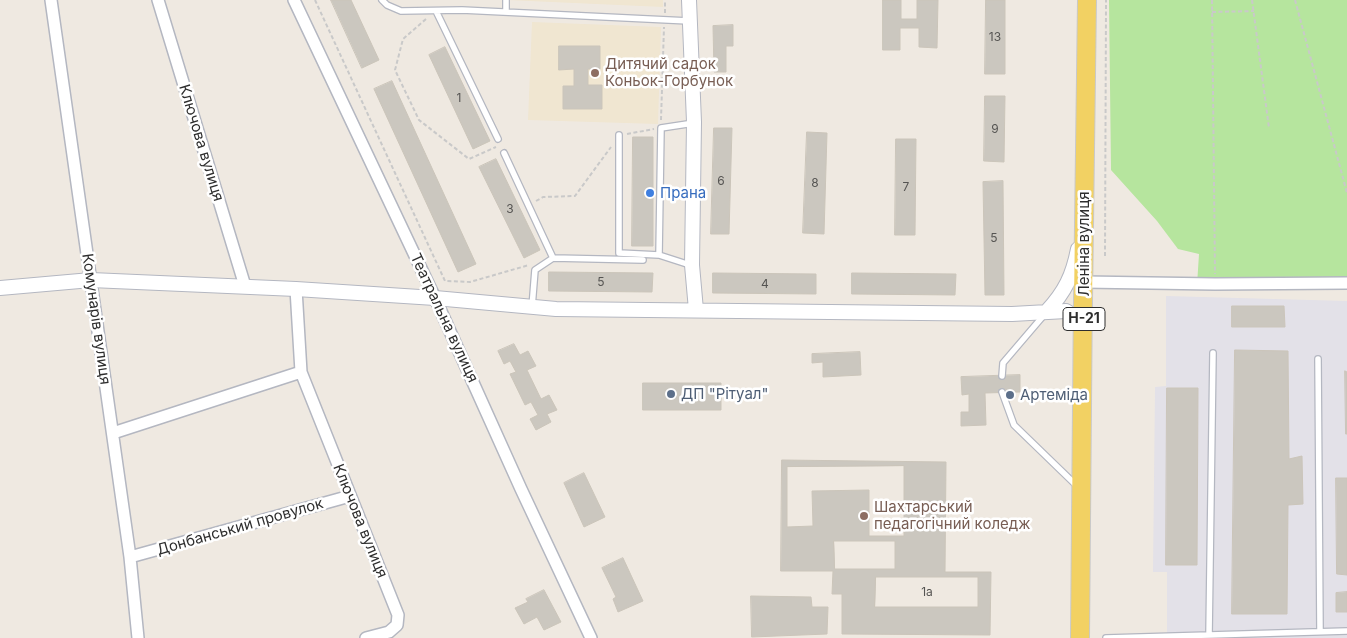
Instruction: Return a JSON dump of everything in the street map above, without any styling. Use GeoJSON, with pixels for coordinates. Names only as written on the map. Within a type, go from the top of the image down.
{"type":"FeatureCollection","features":[{"type":"Feature","properties":{"kind":"main road","name":"Леніна вулиця"},"geometry":{"type":"LineString","coordinates":[[1080,638],[1084,329],[1083,224],[1087,0]]}},
{"type":"Feature","properties":{"kind":"street","name":"Комунарів вулиця"},"geometry":{"type":"LineString","coordinates":[[51,0],[130,557],[138,638]]}},
{"type":"Feature","properties":{"kind":"street","name":"Ключова вулиця"},"geometry":{"type":"LineString","coordinates":[[158,0],[245,286]]}},
{"type":"Feature","properties":{"kind":"street","name":"Театральна вулиця"},"geometry":{"type":"LineString","coordinates":[[294,0],[435,298],[591,638]]}},
{"type":"Feature","properties":{"kind":"street"},"geometry":{"type":"LineString","coordinates":[[689,0],[694,122],[692,265],[696,310]]}},
{"type":"Feature","properties":{"kind":"street"},"geometry":{"type":"LineString","coordinates":[[1047,311],[1070,282],[1083,224]]}},
{"type":"Feature","properties":{"kind":"street"},"geometry":{"type":"LineString","coordinates":[[0,288],[91,280],[296,289],[435,298],[556,309],[1012,314],[1066,311],[1076,317],[1084,329]]}},
{"type":"Feature","properties":{"kind":"street"},"geometry":{"type":"LineString","coordinates":[[1084,282],[1215,284],[1347,283]]}},
{"type":"Feature","properties":{"kind":"street","name":"Ключова вулиця"},"geometry":{"type":"LineString","coordinates":[[296,289],[301,372],[398,615],[397,625],[389,632],[366,638]]}},
{"type":"Feature","properties":{"kind":"street"},"geometry":{"type":"LineString","coordinates":[[113,433],[301,372]]}},
{"type":"Feature","properties":{"kind":"street","name":"Донбанський провулок"},"geometry":{"type":"LineString","coordinates":[[130,557],[350,496]]}},
{"type":"Feature","properties":{"kind":"lane"},"geometry":{"type":"LineString","coordinates":[[382,0],[387,5],[401,11],[506,12],[690,21]]}},
{"type":"Feature","properties":{"kind":"lane"},"geometry":{"type":"LineString","coordinates":[[506,0],[506,12]]}},
{"type":"Feature","properties":{"kind":"lane"},"geometry":{"type":"LineString","coordinates":[[436,11],[498,139]]}},
{"type":"Feature","properties":{"kind":"lane"},"geometry":{"type":"LineString","coordinates":[[659,255],[660,128],[694,122]]}},
{"type":"Feature","properties":{"kind":"lane"},"geometry":{"type":"LineString","coordinates":[[619,135],[619,253],[659,255],[692,265]]}},
{"type":"Feature","properties":{"kind":"lane"},"geometry":{"type":"LineString","coordinates":[[504,152],[553,258]]}},
{"type":"Feature","properties":{"kind":"lane"},"geometry":{"type":"LineString","coordinates":[[532,307],[535,270],[553,258],[643,260]]}},
{"type":"Feature","properties":{"kind":"lane"},"geometry":{"type":"LineString","coordinates":[[1002,376],[1003,363],[1047,311]]}},
{"type":"Feature","properties":{"kind":"lane"},"geometry":{"type":"LineString","coordinates":[[1209,635],[1213,353]]}},
{"type":"Feature","properties":{"kind":"lane"},"geometry":{"type":"LineString","coordinates":[[1318,358],[1320,632]]}},
{"type":"Feature","properties":{"kind":"lane"},"geometry":{"type":"LineString","coordinates":[[1002,392],[1014,426],[1082,490]]}},
{"type":"Feature","properties":{"kind":"lane"},"geometry":{"type":"LineString","coordinates":[[1106,638],[1347,631]]}},
{"type":"Feature","properties":{"kind":"path"},"geometry":{"type":"LineString","coordinates":[[315,0],[445,281],[470,282],[553,258]]}},
{"type":"Feature","properties":{"kind":"path"},"geometry":{"type":"LineString","coordinates":[[528,204],[544,197],[575,196],[619,135],[660,128],[665,0]]}},
{"type":"Feature","properties":{"kind":"path"},"geometry":{"type":"LineString","coordinates":[[1105,256],[1106,0]]}},
{"type":"Feature","properties":{"kind":"path"},"geometry":{"type":"LineString","coordinates":[[1212,0],[1215,284]]}},
{"type":"Feature","properties":{"kind":"path"},"geometry":{"type":"LineString","coordinates":[[1252,0],[1269,128]]}},
{"type":"Feature","properties":{"kind":"path"},"geometry":{"type":"LineString","coordinates":[[1295,0],[1347,192]]}},
{"type":"Feature","properties":{"kind":"path"},"geometry":{"type":"LineString","coordinates":[[436,11],[403,39],[395,70],[419,120],[470,159],[500,145]]}},
{"type":"Feature","properties":{"kind":"path"},"geometry":{"type":"LineString","coordinates":[[1212,12],[1254,11]]}},
{"type":"Feature","properties":{"kind":"shaded area"},"geometry":{"type":"Polygon","coordinates":[[[507,0],[663,0],[663,7],[507,0]]]}},
{"type":"Feature","properties":{"kind":"shaded area","name":"Дитячий садок Коньок-Горбунок"},"geometry":{"type":"Polygon","coordinates":[[[532,22],[661,27],[658,124],[528,120],[532,22]]]}},
{"type":"Feature","properties":{"kind":"shaded area"},"geometry":{"type":"Polygon","coordinates":[[[1166,296],[1347,301],[1347,638],[1167,638],[1167,572],[1153,572],[1155,387],[1166,386],[1166,296]]]}},
{"type":"Feature","properties":{"kind":"green space"},"geometry":{"type":"Polygon","coordinates":[[[1109,0],[1347,0],[1347,284],[1197,285],[1199,254],[1178,249],[1157,221],[1111,170],[1109,0]]]}},
{"type":"Feature","properties":{"kind":"building"},"geometry":{"type":"Polygon","coordinates":[[[331,0],[351,0],[379,60],[362,68],[331,0]]]}},
{"type":"Feature","properties":{"kind":"building"},"geometry":{"type":"Polygon","coordinates":[[[883,0],[901,0],[901,19],[917,19],[917,0],[938,0],[937,48],[919,47],[919,28],[900,28],[900,50],[883,50],[883,0]]]}},
{"type":"Feature","properties":{"kind":"building"},"geometry":{"type":"Polygon","coordinates":[[[986,0],[1005,0],[1005,74],[985,74],[986,0]]]}},
{"type":"Feature","properties":{"kind":"building"},"geometry":{"type":"Polygon","coordinates":[[[733,25],[733,46],[726,46],[726,72],[714,72],[713,26],[733,25]]]}},
{"type":"Feature","properties":{"kind":"building"},"geometry":{"type":"Polygon","coordinates":[[[559,46],[600,46],[600,69],[588,69],[588,85],[602,85],[602,109],[563,109],[563,86],[574,86],[574,69],[559,70],[559,46]]]}},
{"type":"Feature","properties":{"kind":"building"},"geometry":{"type":"Polygon","coordinates":[[[445,47],[490,141],[473,149],[429,55],[445,47]]]}},
{"type":"Feature","properties":{"kind":"building"},"geometry":{"type":"Polygon","coordinates":[[[392,81],[476,264],[458,272],[374,89],[392,81]]]}},
{"type":"Feature","properties":{"kind":"building"},"geometry":{"type":"Polygon","coordinates":[[[985,96],[1005,96],[1004,162],[984,161],[985,96]]]}},
{"type":"Feature","properties":{"kind":"building"},"geometry":{"type":"Polygon","coordinates":[[[714,128],[732,128],[729,234],[711,234],[714,128]]]}},
{"type":"Feature","properties":{"kind":"building"},"geometry":{"type":"Polygon","coordinates":[[[807,132],[827,133],[824,234],[803,233],[807,132]]]}},
{"type":"Feature","properties":{"kind":"building"},"geometry":{"type":"Polygon","coordinates":[[[633,137],[653,137],[653,246],[632,246],[633,137]]]}},
{"type":"Feature","properties":{"kind":"building"},"geometry":{"type":"Polygon","coordinates":[[[896,139],[916,139],[915,235],[895,235],[896,139]]]}},
{"type":"Feature","properties":{"kind":"building"},"geometry":{"type":"Polygon","coordinates":[[[496,159],[540,250],[524,258],[479,167],[496,159]]]}},
{"type":"Feature","properties":{"kind":"building"},"geometry":{"type":"Polygon","coordinates":[[[1003,181],[1004,295],[985,295],[983,182],[1003,181]]]}},
{"type":"Feature","properties":{"kind":"building"},"geometry":{"type":"Polygon","coordinates":[[[549,272],[653,273],[652,292],[549,291],[549,272]]]}},
{"type":"Feature","properties":{"kind":"building"},"geometry":{"type":"Polygon","coordinates":[[[713,273],[816,274],[816,294],[713,293],[713,273]]]}},
{"type":"Feature","properties":{"kind":"building"},"geometry":{"type":"Polygon","coordinates":[[[852,273],[956,274],[955,295],[852,294],[852,273]]]}},
{"type":"Feature","properties":{"kind":"building"},"geometry":{"type":"Polygon","coordinates":[[[1232,306],[1284,306],[1285,327],[1232,327],[1232,306]]]}},
{"type":"Feature","properties":{"kind":"building"},"geometry":{"type":"Polygon","coordinates":[[[514,344],[520,355],[528,351],[536,366],[527,370],[541,399],[549,395],[557,410],[547,414],[551,422],[536,430],[530,419],[538,415],[531,402],[525,405],[510,374],[516,372],[510,361],[504,364],[498,351],[514,344]]]}},
{"type":"Feature","properties":{"kind":"building"},"geometry":{"type":"Polygon","coordinates":[[[1235,350],[1288,351],[1289,459],[1302,456],[1303,504],[1288,505],[1287,614],[1232,614],[1235,350]]]}},
{"type":"Feature","properties":{"kind":"building"},"geometry":{"type":"Polygon","coordinates":[[[860,352],[861,375],[823,377],[823,362],[812,363],[812,354],[860,352]]]}},
{"type":"Feature","properties":{"kind":"building"},"geometry":{"type":"Polygon","coordinates":[[[1345,371],[1347,372],[1347,434],[1346,434],[1345,371]]]}},
{"type":"Feature","properties":{"kind":"building"},"geometry":{"type":"Polygon","coordinates":[[[1020,375],[1020,392],[985,393],[986,425],[961,426],[961,412],[969,412],[969,394],[962,395],[961,377],[1020,375]]]}},
{"type":"Feature","properties":{"kind":"building"},"geometry":{"type":"Polygon","coordinates":[[[643,383],[721,383],[721,410],[643,410],[643,383]]]}},
{"type":"Feature","properties":{"kind":"building"},"geometry":{"type":"Polygon","coordinates":[[[1167,388],[1198,388],[1197,565],[1166,565],[1167,388]]]}},
{"type":"Feature","properties":{"kind":"building","name":"Шахтарський педагогічний коледж"},"geometry":{"type":"Polygon","coordinates":[[[782,460],[946,462],[945,572],[991,572],[990,635],[842,634],[842,594],[832,594],[833,571],[781,571],[782,460]]]}},
{"type":"Feature","properties":{"kind":"building"},"geometry":{"type":"Polygon","coordinates":[[[904,466],[904,536],[869,536],[869,490],[812,491],[813,526],[787,527],[787,467],[904,466]]]}},
{"type":"Feature","properties":{"kind":"building"},"geometry":{"type":"Polygon","coordinates":[[[584,473],[605,517],[584,527],[564,483],[584,473]]]}},
{"type":"Feature","properties":{"kind":"building"},"geometry":{"type":"Polygon","coordinates":[[[1336,478],[1347,478],[1347,575],[1337,574],[1336,478]]]}},
{"type":"Feature","properties":{"kind":"building"},"geometry":{"type":"Polygon","coordinates":[[[834,541],[895,541],[895,569],[835,569],[834,541]]]}},
{"type":"Feature","properties":{"kind":"building"},"geometry":{"type":"Polygon","coordinates":[[[623,558],[643,601],[618,612],[613,599],[616,597],[602,568],[623,558]]]}},
{"type":"Feature","properties":{"kind":"building","name":"Шахтарський педагогічний коледж"},"geometry":{"type":"Polygon","coordinates":[[[876,577],[978,577],[978,607],[875,607],[876,577]]]}},
{"type":"Feature","properties":{"kind":"building"},"geometry":{"type":"Polygon","coordinates":[[[544,590],[561,622],[544,630],[537,617],[524,624],[515,608],[528,602],[526,599],[544,590]]]}},
{"type":"Feature","properties":{"kind":"building"},"geometry":{"type":"Polygon","coordinates":[[[1347,592],[1347,612],[1336,612],[1336,593],[1347,592]]]}},
{"type":"Feature","properties":{"kind":"building"},"geometry":{"type":"Polygon","coordinates":[[[751,596],[811,597],[812,607],[828,607],[827,634],[752,637],[751,596]]]}},
{"type":"Feature","properties":{"kind":"place","name":"Дитячий садок Коньок-Горбунок"},"geometry":{"type":"Point","coordinates":[595,73]}},
{"type":"Feature","properties":{"kind":"place","name":"Прана"},"geometry":{"type":"Point","coordinates":[650,193]}},
{"type":"Feature","properties":{"kind":"place","name":"ДП \"Рітуал\""},"geometry":{"type":"Point","coordinates":[671,394]}},
{"type":"Feature","properties":{"kind":"place","name":"Артеміда"},"geometry":{"type":"Point","coordinates":[1010,395]}},
{"type":"Feature","properties":{"kind":"place","name":"Шахтарський педагогічний коледж"},"geometry":{"type":"Point","coordinates":[864,516]}}]}
